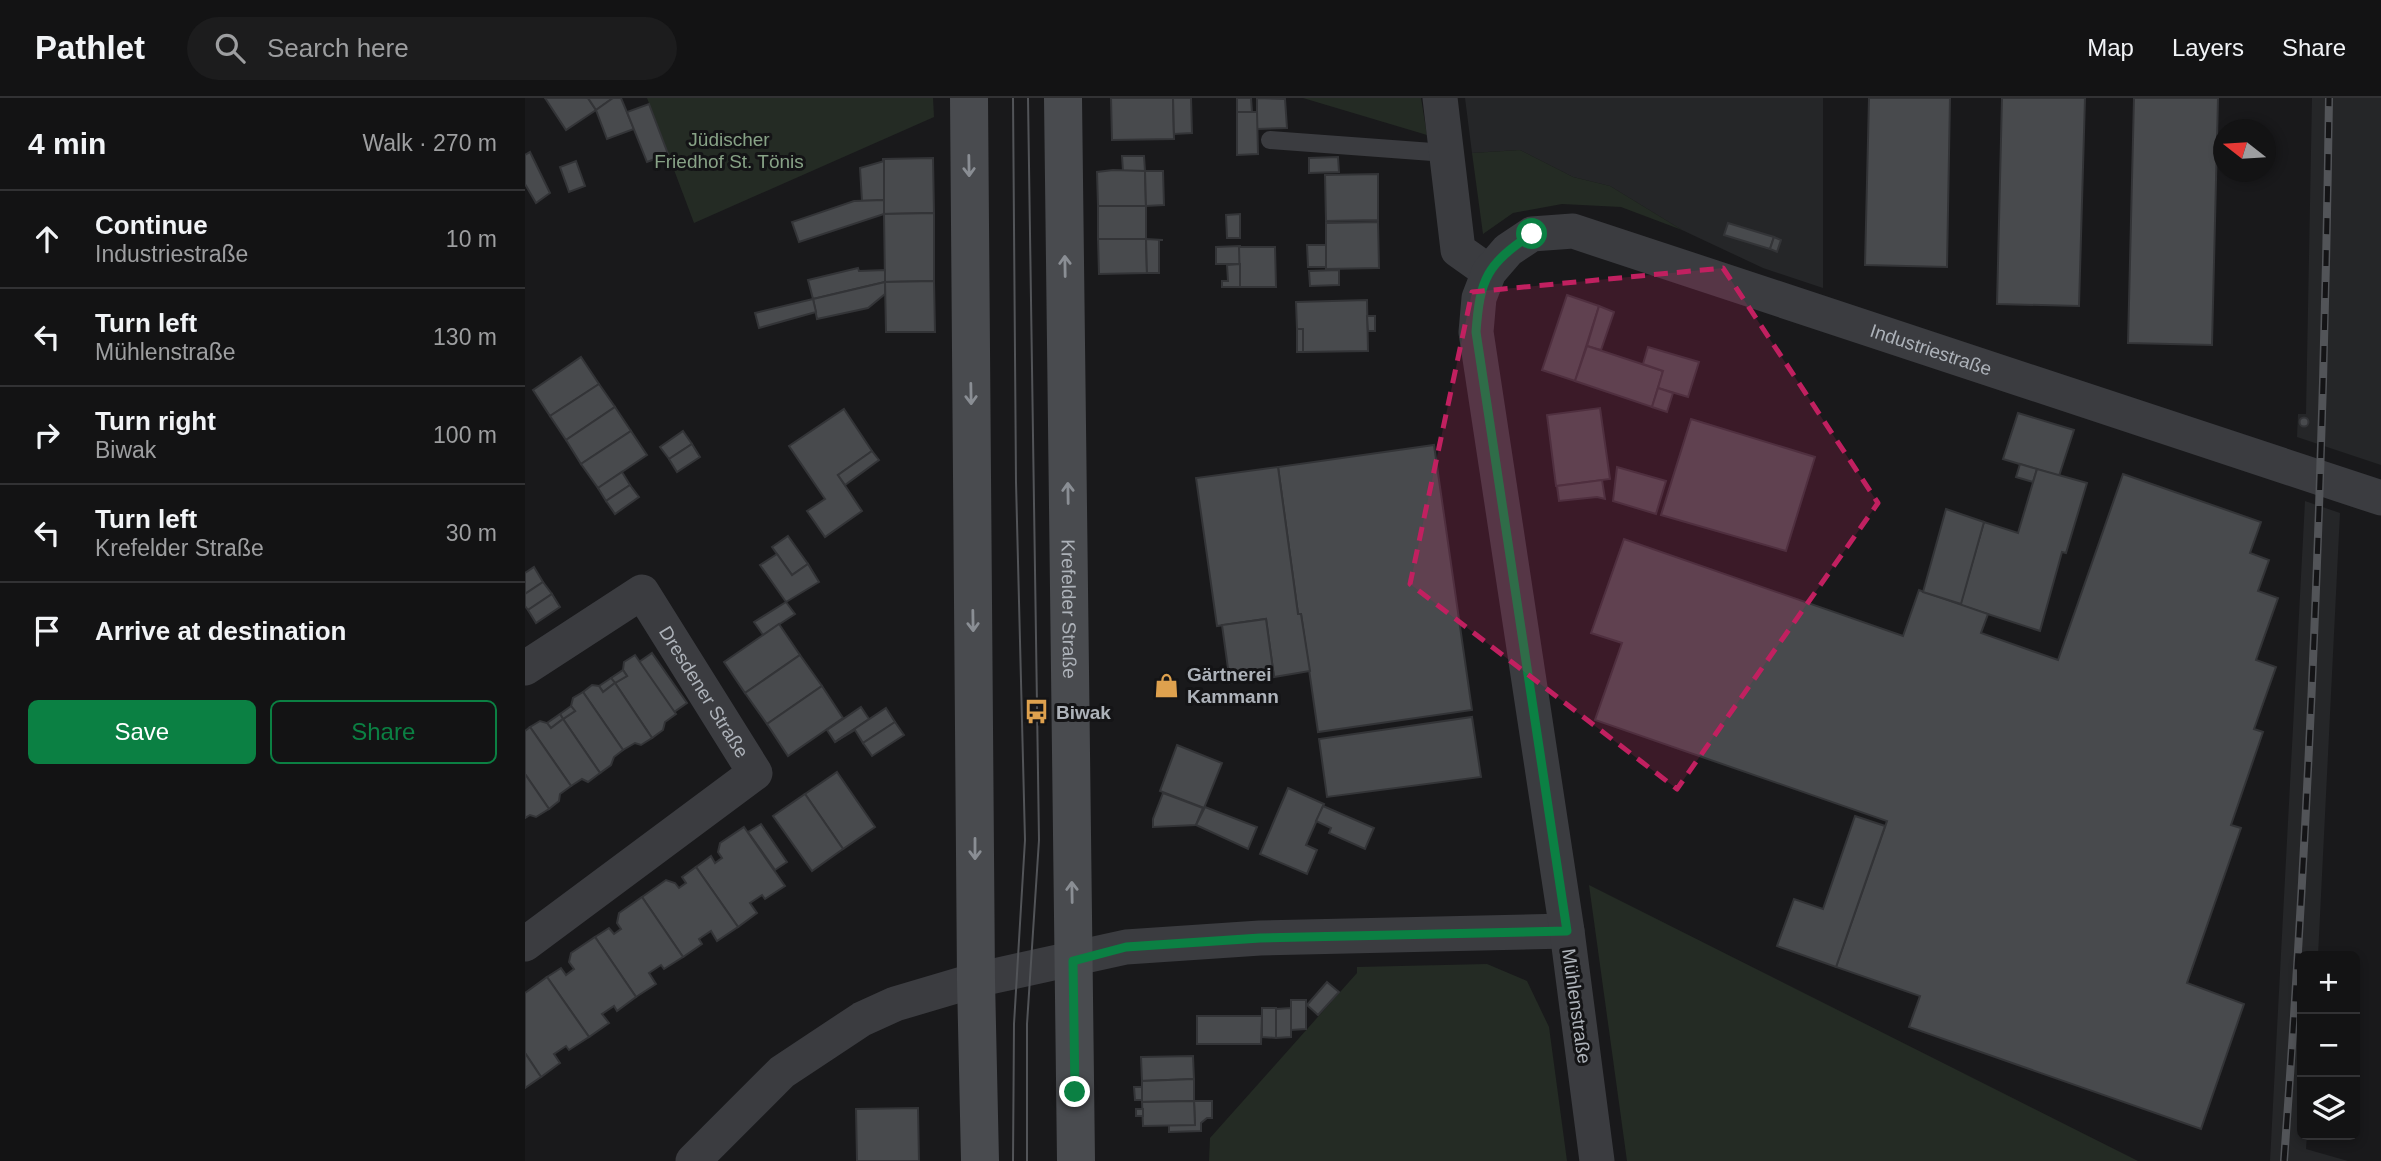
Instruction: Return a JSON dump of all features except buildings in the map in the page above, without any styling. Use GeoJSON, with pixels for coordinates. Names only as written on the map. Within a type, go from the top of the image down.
{"type":"FeatureCollection","features":[{"type":"Feature","properties":{"kind":"main road"},"geometry":{"type":"LineString","coordinates":[[969,98],[976,980],[980,1161]]}},
{"type":"Feature","properties":{"kind":"main road","name":"Krefelder Straße"},"geometry":{"type":"LineString","coordinates":[[1063,98],[1076,1161]]}},
{"type":"Feature","properties":{"kind":"street"},"geometry":{"type":"LineString","coordinates":[[1440,98],[1458,250],[1489,272]]}},
{"type":"Feature","properties":{"kind":"street","name":"Industriestraße"},"geometry":{"type":"LineString","coordinates":[[1489,272],[1508,250],[1532,234],[1573,231],[2381,498]]}},
{"type":"Feature","properties":{"kind":"street","name":"Mühlenstraße"},"geometry":{"type":"LineString","coordinates":[[1489,272],[1479,298],[1476,332],[1567,931],[1597,1161]]}},
{"type":"Feature","properties":{"kind":"street","name":"Dresdener Straße"},"geometry":{"type":"LineString","coordinates":[[525,668],[642,592],[755,773],[525,944]]}},
{"type":"Feature","properties":{"kind":"street"},"geometry":{"type":"LineString","coordinates":[[693,1161],[782,1072],[862,1019],[895,1004],[976,980],[1073,961],[1126,947],[1260,938],[1567,931]]}},
{"type":"Feature","properties":{"kind":"lane"},"geometry":{"type":"LineString","coordinates":[[1270,140],[1446,153]]}},
{"type":"Feature","properties":{"kind":"highlighted area"},"geometry":{"type":"Polygon","coordinates":[[[1723,268],[1878,503],[1677,789],[1410,584],[1472,292],[1723,268]]]}},
{"type":"Feature","properties":{"kind":"shaded area"},"geometry":{"type":"Polygon","coordinates":[[[1465,98],[1823,98],[1823,288],[1763,268],[1682,230],[1610,186],[1573,177],[1520,150],[1472,153],[1465,98]]]}},
{"type":"Feature","properties":{"kind":"shaded area"},"geometry":{"type":"Polygon","coordinates":[[[2312,98],[2381,98],[2381,465],[2297,437],[2298,414],[2306,414],[2312,98]]]}},
{"type":"Feature","properties":{"kind":"shaded area"},"geometry":{"type":"Polygon","coordinates":[[[2305,501],[2340,513],[2318,951],[2297,951],[2297,1140],[2307,1140],[2306,1149],[2348,1161],[2270,1161],[2305,501]]]}},
{"type":"Feature","properties":{"kind":"green space","name":"Jüdischer Friedhof St. Tönis"},"geometry":{"type":"Polygon","coordinates":[[[647,98],[933,98],[934,117],[694,223],[647,98]]]}},
{"type":"Feature","properties":{"kind":"green space"},"geometry":{"type":"Polygon","coordinates":[[[1303,98],[1421,98],[1427,135],[1303,98]]]}},
{"type":"Feature","properties":{"kind":"green space"},"geometry":{"type":"Polygon","coordinates":[[[1520,150],[1573,177],[1610,186],[1682,230],[1621,207],[1562,204],[1513,213],[1483,234],[1472,153],[1520,150]]]}},
{"type":"Feature","properties":{"kind":"green space"},"geometry":{"type":"Polygon","coordinates":[[[1589,885],[2138,1161],[1627,1161],[1589,885]]]}},
{"type":"Feature","properties":{"kind":"green space"},"geometry":{"type":"Polygon","coordinates":[[[1487,964],[1527,981],[1549,1027],[1567,1161],[1209,1161],[1210,1138],[1357,973],[1357,967],[1487,964]]]}},
{"type":"Feature","properties":{"kind":"tram line"},"geometry":{"type":"LineString","coordinates":[[1013,98],[1016,482],[1025,840],[1014,1024],[1013,1161]]}},
{"type":"Feature","properties":{"kind":"tram line"},"geometry":{"type":"LineString","coordinates":[[1027,1161],[1027,1024],[1039,840],[1028,98]]}},
{"type":"Feature","properties":{"kind":"railway"},"geometry":{"type":"LineString","coordinates":[[2284,1161],[2314,630],[2324,364],[2329,98]]}},
{"type":"Feature","properties":{"kind":"place","name":"Gärtnerei Kammann"},"geometry":{"type":"Point","coordinates":[1167,685]}},
{"type":"Feature","properties":{"kind":"place","name":"Biwak"},"geometry":{"type":"Point","coordinates":[1036,712]}},
{"type":"Feature","properties":{"kind":"route"},"geometry":{"type":"LineString","coordinates":[[1075,1092],[1073,961],[1126,947],[1260,938],[1567,931],[1476,332],[1479,298],[1489,272],[1508,250],[1532,234]]}}]}
